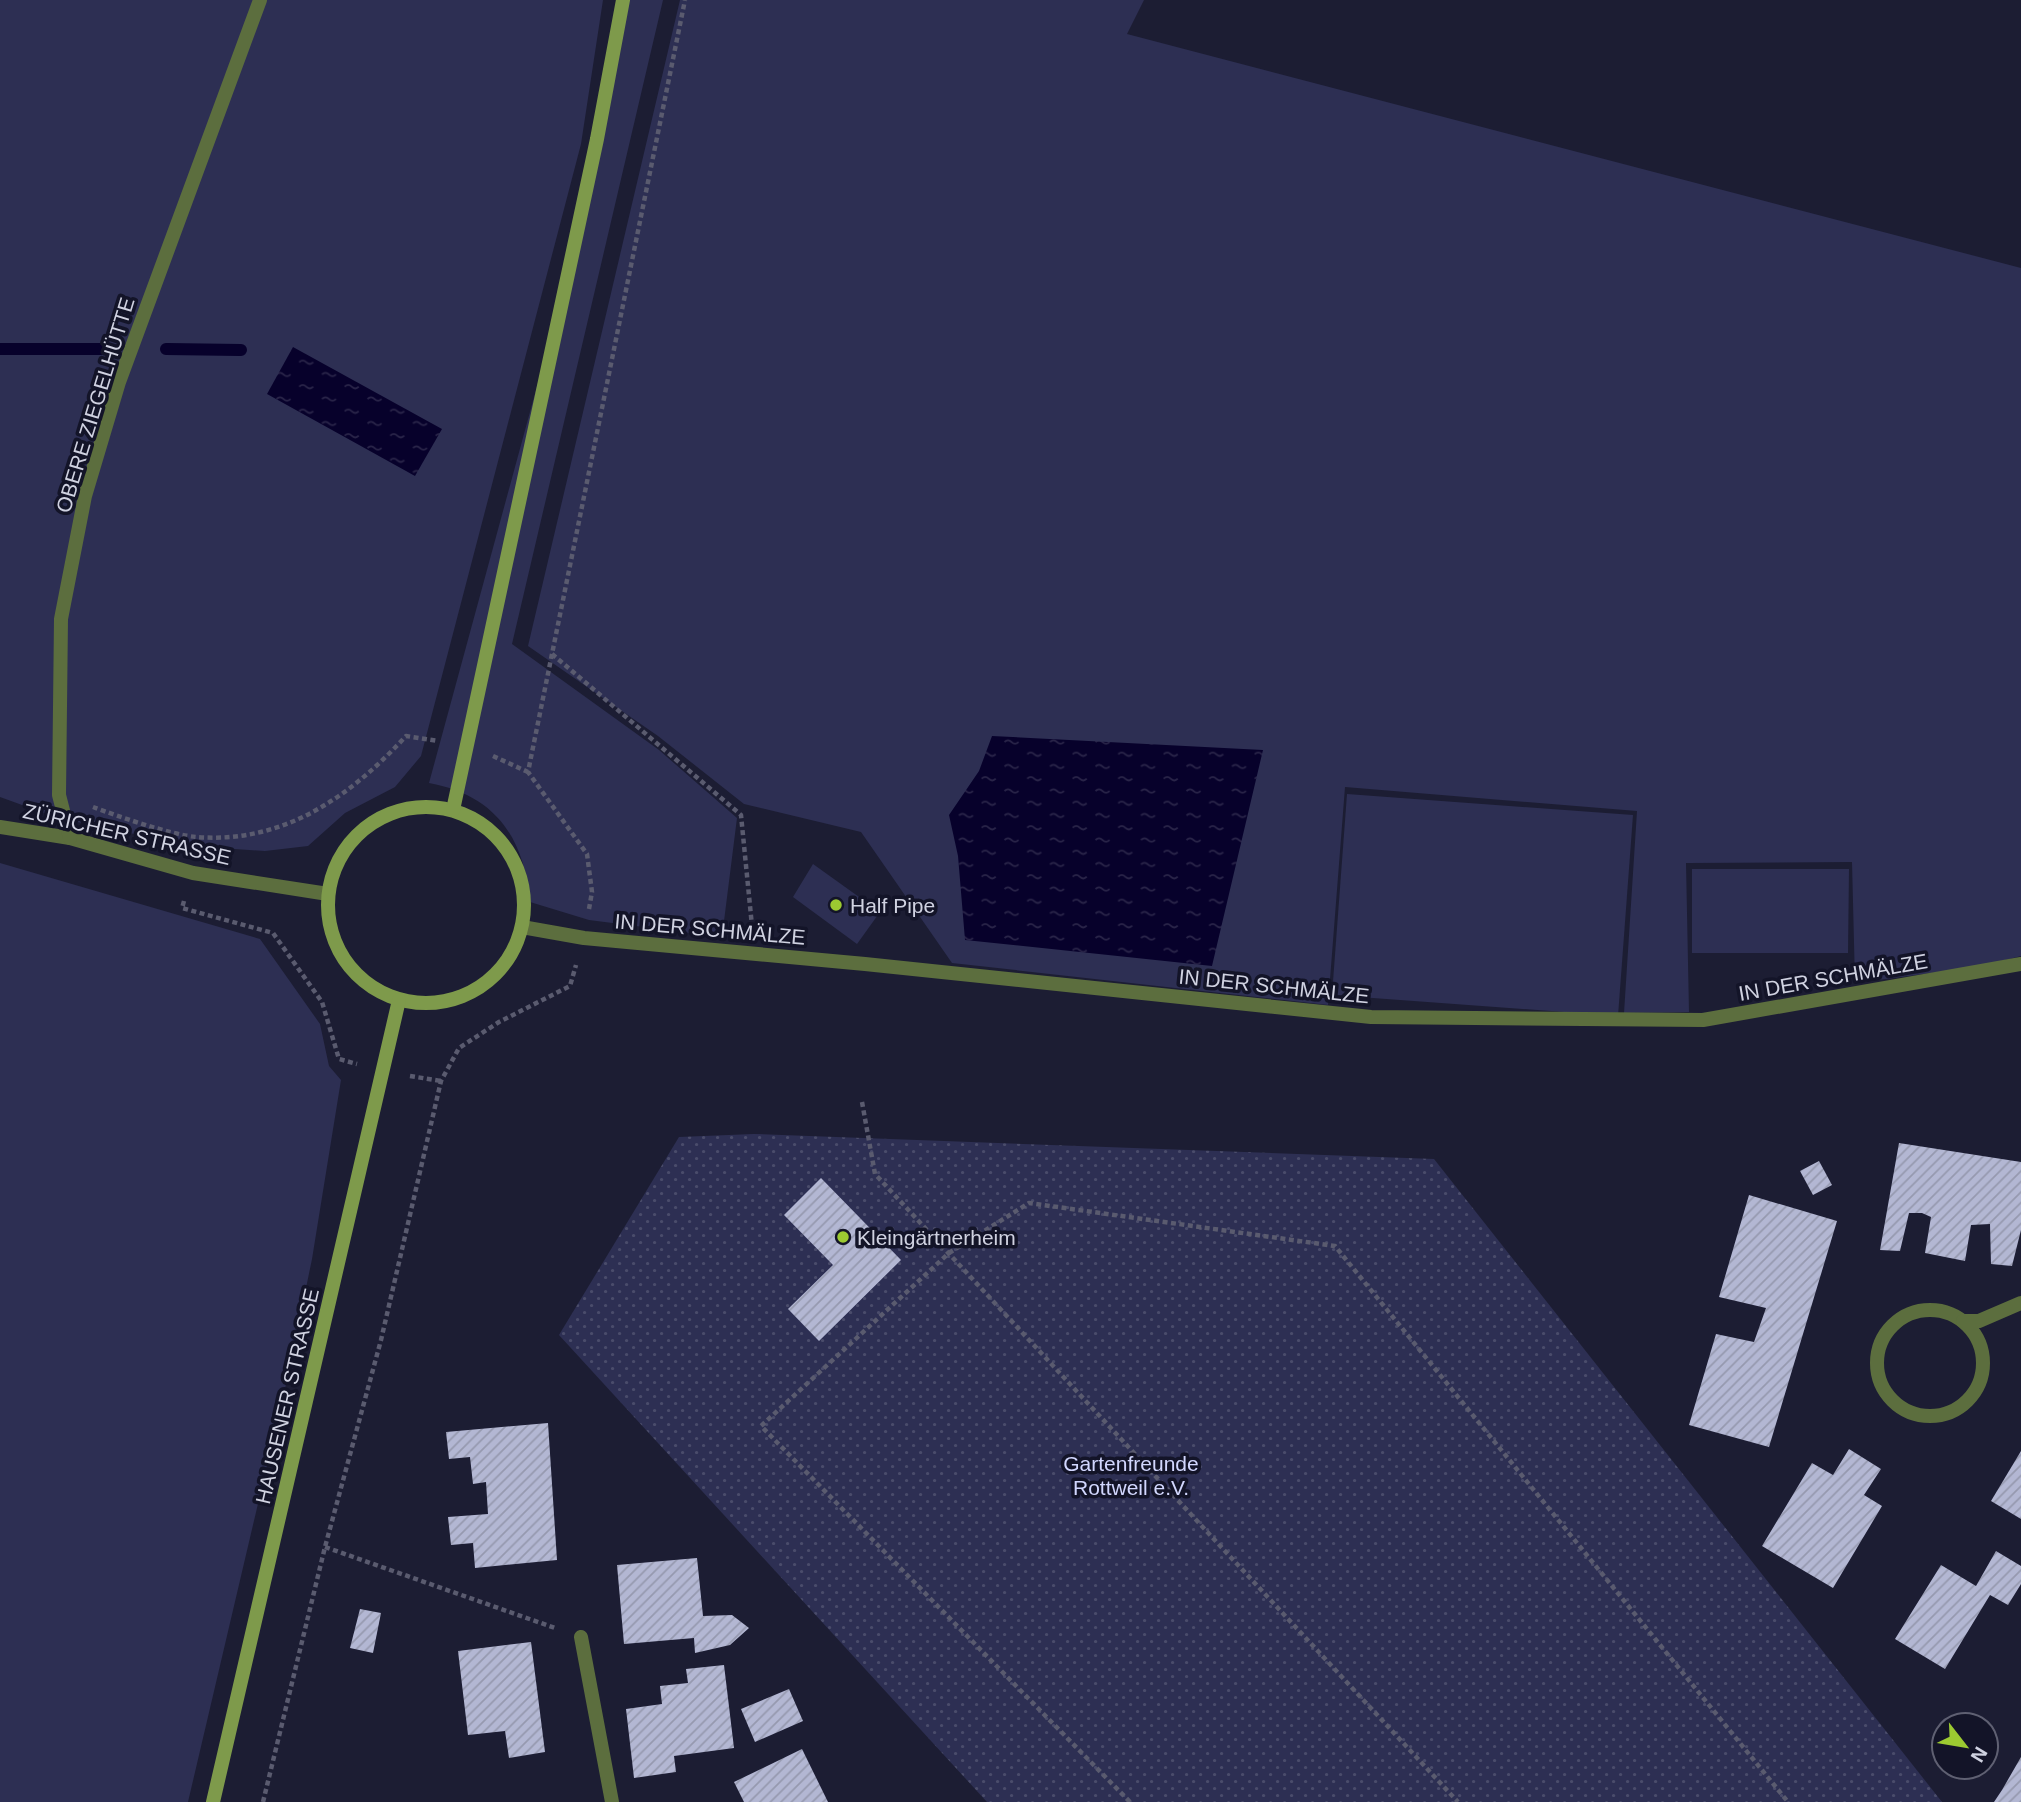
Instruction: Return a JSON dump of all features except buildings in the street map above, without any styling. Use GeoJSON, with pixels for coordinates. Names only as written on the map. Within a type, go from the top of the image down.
{"type":"FeatureCollection","features":[{"type":"Feature","properties":{"kind":"main road"},"geometry":{"type":"LineString","coordinates":[[453,810],[597,139],[623,0]]}},
{"type":"Feature","properties":{"kind":"main road"},"geometry":{"type":"LineString","coordinates":[[419,807],[453,810],[480,822],[502,842],[517,868],[524,897],[522,927],[512,952],[497,973],[476,990],[451,1000],[425,1003],[399,1000],[368,985],[344,960],[331,928],[328,894],[338,861],[358,834],[387,815],[419,807]]}},
{"type":"Feature","properties":{"kind":"main road","name":"HAUSENER STRASSE"},"geometry":{"type":"LineString","coordinates":[[213,1802],[399,1000]]}},
{"type":"Feature","properties":{"kind":"street","name":"OBERE ZIEGELHÜTTE"},"geometry":{"type":"LineString","coordinates":[[70,838],[59,795],[61,619],[85,496],[119,382],[260,0]]}},
{"type":"Feature","properties":{"kind":"street","name":"ZÜRICHER STRASSE"},"geometry":{"type":"LineString","coordinates":[[0,827],[70,838],[193,873],[328,894]]}},
{"type":"Feature","properties":{"kind":"street","name":"IN DER SCHMÄLZE"},"geometry":{"type":"LineString","coordinates":[[522,927],[584,938],[1371,1017],[1703,1020],[2021,964]]}},
{"type":"Feature","properties":{"kind":"street"},"geometry":{"type":"LineString","coordinates":[[1963,1321],[1981,1349],[1983,1365],[1980,1381],[1972,1396],[1952,1411],[1928,1417],[1897,1405],[1885,1392],[1878,1375],[1878,1356],[1884,1338],[1895,1324],[1911,1314],[1928,1310],[1947,1313],[1963,1321],[1979,1321],[2021,1303]]}},
{"type":"Feature","properties":{"kind":"street"},"geometry":{"type":"LineString","coordinates":[[581,1637],[611,1802]]}},
{"type":"Feature","properties":{"kind":"path"},"geometry":{"type":"LineString","coordinates":[[528,772],[685,0]]}},
{"type":"Feature","properties":{"kind":"path"},"geometry":{"type":"LineString","coordinates":[[552,654],[741,816],[755,955]]}},
{"type":"Feature","properties":{"kind":"path"},"geometry":{"type":"LineString","coordinates":[[59,795],[195,837],[260,834],[299,821],[371,774],[406,736],[468,745],[528,772],[587,854],[592,892],[584,938],[570,986],[499,1022],[459,1048],[441,1081],[381,1340],[325,1547],[262,1802]]}},
{"type":"Feature","properties":{"kind":"path"},"geometry":{"type":"LineString","coordinates":[[193,873],[182,908],[273,933],[322,1002],[339,1059],[384,1071],[441,1081]]}},
{"type":"Feature","properties":{"kind":"path"},"geometry":{"type":"LineString","coordinates":[[862,1102],[875,1174],[1458,1802]]}},
{"type":"Feature","properties":{"kind":"path"},"geometry":{"type":"LineString","coordinates":[[1130,1802],[761,1426],[949,1253],[1029,1203],[1335,1246],[1788,1802]]}},
{"type":"Feature","properties":{"kind":"path"},"geometry":{"type":"LineString","coordinates":[[325,1547],[581,1637]]}},
{"type":"Feature","properties":{"kind":"green space"},"geometry":{"type":"Polygon","coordinates":[[[0,0],[603,0],[581,144],[421,756],[395,787],[345,813],[308,846],[265,851],[192,846],[58,818],[0,797],[0,0]]]}},
{"type":"Feature","properties":{"kind":"green space"},"geometry":{"type":"Polygon","coordinates":[[[622,0],[663,0],[512,644],[659,750],[737,818],[722,937],[589,920],[530,902],[521,858],[502,823],[472,798],[429,783],[601,151],[622,0]]]}},
{"type":"Feature","properties":{"kind":"green space"},"geometry":{"type":"Polygon","coordinates":[[[680,0],[1144,0],[1127,34],[2021,268],[2021,956],[1978,967],[1855,983],[1852,862],[1686,863],[1689,1012],[1624,1013],[1637,811],[1345,787],[1328,1005],[952,963],[861,832],[744,804],[658,736],[528,646],[680,0]]]}},
{"type":"Feature","properties":{"kind":"green space"},"geometry":{"type":"Polygon","coordinates":[[[1347,794],[1633,815],[1618,1016],[1332,995],[1347,794]]]}},
{"type":"Feature","properties":{"kind":"green space"},"geometry":{"type":"Polygon","coordinates":[[[0,863],[260,939],[320,1024],[329,1066],[341,1080],[312,1259],[287,1380],[188,1802],[0,1802],[0,863]]]}},
{"type":"Feature","properties":{"kind":"green space","name":"Half Pipe"},"geometry":{"type":"Polygon","coordinates":[[[813,864],[880,912],[857,944],[793,897],[813,864]]]}},
{"type":"Feature","properties":{"kind":"green space"},"geometry":{"type":"Polygon","coordinates":[[[1692,869],[1849,869],[1848,953],[1692,953],[1692,869]]]}},
{"type":"Feature","properties":{"kind":"green space","name":"Gartenfreunde Rottweil e.V."},"geometry":{"type":"Polygon","coordinates":[[[754,1134],[1434,1159],[1942,1802],[987,1802],[559,1335],[679,1137],[754,1134]]]}},
{"type":"Feature","properties":{"kind":"water"},"geometry":{"type":"Polygon","coordinates":[[[293,347],[442,429],[415,476],[267,394],[293,347]]]}},
{"type":"Feature","properties":{"kind":"water"},"geometry":{"type":"Polygon","coordinates":[[[992,736],[1263,750],[1212,966],[965,940],[958,856],[949,815],[979,771],[992,736]]]}},
{"type":"Feature","properties":{"kind":"waterway"},"geometry":{"type":"LineString","coordinates":[[0,349],[101,349]]}},
{"type":"Feature","properties":{"kind":"waterway"},"geometry":{"type":"LineString","coordinates":[[166,349],[241,350]]}},
{"type":"Feature","properties":{"kind":"place","name":"Half Pipe"},"geometry":{"type":"Point","coordinates":[836,905]}},
{"type":"Feature","properties":{"kind":"place","name":"Kleingärtnerheim"},"geometry":{"type":"Point","coordinates":[843,1237]}}]}
